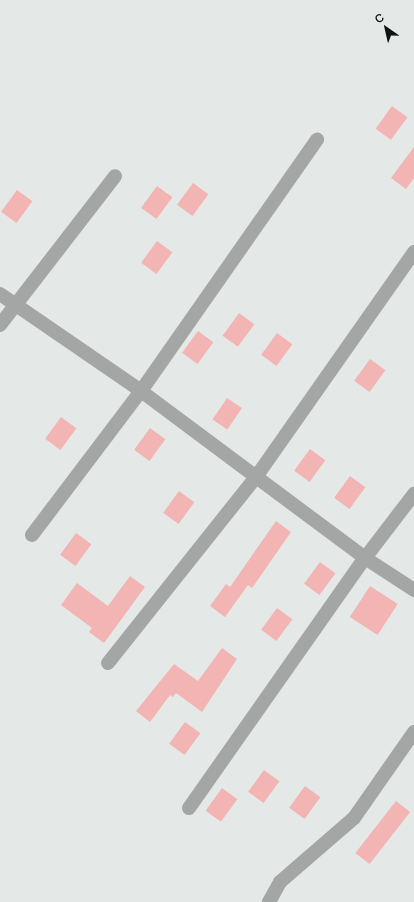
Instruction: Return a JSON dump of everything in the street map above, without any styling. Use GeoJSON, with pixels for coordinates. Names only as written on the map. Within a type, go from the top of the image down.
{"type":"FeatureCollection","features":[{"type":"Feature","properties":{"kind":"street"},"geometry":{"type":"LineString","coordinates":[[32,535],[141,391],[318,140]]}},
{"type":"Feature","properties":{"kind":"street"},"geometry":{"type":"LineString","coordinates":[[0,325],[115,176]]}},
{"type":"Feature","properties":{"kind":"street"},"geometry":{"type":"LineString","coordinates":[[108,663],[256,477],[414,252]]}},
{"type":"Feature","properties":{"kind":"street"},"geometry":{"type":"LineString","coordinates":[[0,294],[141,391],[365,558],[414,590]]}},
{"type":"Feature","properties":{"kind":"street"},"geometry":{"type":"LineString","coordinates":[[188,808],[365,558],[414,494]]}},
{"type":"Feature","properties":{"kind":"street"},"geometry":{"type":"LineString","coordinates":[[269,902],[280,882],[354,818],[414,732]]}},
{"type":"Feature","properties":{"kind":"building"},"geometry":{"type":"Polygon","coordinates":[[[392,106],[407,117],[391,140],[376,129],[392,106]]]}},
{"type":"Feature","properties":{"kind":"building"},"geometry":{"type":"Polygon","coordinates":[[[414,147],[414,178],[406,189],[391,178],[414,147]]]}},
{"type":"Feature","properties":{"kind":"building"},"geometry":{"type":"Polygon","coordinates":[[[193,183],[208,194],[193,216],[177,205],[193,183]]]}},
{"type":"Feature","properties":{"kind":"building"},"geometry":{"type":"Polygon","coordinates":[[[157,186],[172,197],[157,219],[141,208],[157,186]]]}},
{"type":"Feature","properties":{"kind":"building"},"geometry":{"type":"Polygon","coordinates":[[[17,190],[32,201],[17,223],[1,212],[17,190]]]}},
{"type":"Feature","properties":{"kind":"building"},"geometry":{"type":"Polygon","coordinates":[[[157,241],[172,252],[157,274],[141,263],[157,241]]]}},
{"type":"Feature","properties":{"kind":"building"},"geometry":{"type":"Polygon","coordinates":[[[239,313],[254,324],[238,347],[223,336],[239,313]]]}},
{"type":"Feature","properties":{"kind":"building"},"geometry":{"type":"Polygon","coordinates":[[[198,331],[213,342],[198,364],[182,353],[198,331]]]}},
{"type":"Feature","properties":{"kind":"building"},"geometry":{"type":"Polygon","coordinates":[[[277,333],[292,344],[277,366],[261,355],[277,333]]]}},
{"type":"Feature","properties":{"kind":"building"},"geometry":{"type":"Polygon","coordinates":[[[370,359],[385,370],[370,392],[354,381],[370,359]]]}},
{"type":"Feature","properties":{"kind":"building"},"geometry":{"type":"Polygon","coordinates":[[[227,398],[242,408],[227,430],[212,420],[227,398]]]}},
{"type":"Feature","properties":{"kind":"building"},"geometry":{"type":"Polygon","coordinates":[[[61,417],[76,428],[61,450],[45,439],[61,417]]]}},
{"type":"Feature","properties":{"kind":"building"},"geometry":{"type":"Polygon","coordinates":[[[150,428],[165,439],[150,461],[134,450],[150,428]]]}},
{"type":"Feature","properties":{"kind":"building"},"geometry":{"type":"Polygon","coordinates":[[[310,449],[325,460],[310,482],[294,471],[310,449]]]}},
{"type":"Feature","properties":{"kind":"building"},"geometry":{"type":"Polygon","coordinates":[[[350,476],[365,487],[350,509],[334,498],[350,476]]]}},
{"type":"Feature","properties":{"kind":"building"},"geometry":{"type":"Polygon","coordinates":[[[179,491],[194,502],[179,524],[163,513],[179,491]]]}},
{"type":"Feature","properties":{"kind":"building"},"geometry":{"type":"Polygon","coordinates":[[[276,521],[291,532],[252,588],[248,585],[225,617],[210,606],[226,584],[230,587],[276,521]]]}},
{"type":"Feature","properties":{"kind":"building"},"geometry":{"type":"Polygon","coordinates":[[[76,533],[91,544],[76,566],[60,555],[76,533]]]}},
{"type":"Feature","properties":{"kind":"building"},"geometry":{"type":"Polygon","coordinates":[[[320,562],[335,573],[320,595],[304,584],[320,562]]]}},
{"type":"Feature","properties":{"kind":"building"},"geometry":{"type":"Polygon","coordinates":[[[130,576],[145,587],[104,643],[89,632],[92,628],[61,605],[77,583],[108,606],[130,576]]]}},
{"type":"Feature","properties":{"kind":"building"},"geometry":{"type":"Polygon","coordinates":[[[370,586],[398,604],[378,635],[350,617],[370,586]]]}},
{"type":"Feature","properties":{"kind":"building"},"geometry":{"type":"Polygon","coordinates":[[[277,608],[292,619],[277,641],[261,630],[277,608]]]}},
{"type":"Feature","properties":{"kind":"building"},"geometry":{"type":"Polygon","coordinates":[[[222,648],[237,659],[202,712],[176,693],[173,697],[170,695],[150,722],[136,711],[174,664],[198,681],[222,648]]]}},
{"type":"Feature","properties":{"kind":"building"},"geometry":{"type":"Polygon","coordinates":[[[185,722],[200,733],[185,755],[169,744],[185,722]]]}},
{"type":"Feature","properties":{"kind":"building"},"geometry":{"type":"Polygon","coordinates":[[[264,770],[279,781],[264,803],[248,792],[264,770]]]}},
{"type":"Feature","properties":{"kind":"building"},"geometry":{"type":"Polygon","coordinates":[[[305,786],[320,797],[305,819],[289,808],[305,786]]]}},
{"type":"Feature","properties":{"kind":"building"},"geometry":{"type":"Polygon","coordinates":[[[222,788],[237,799],[221,822],[206,811],[222,788]]]}},
{"type":"Feature","properties":{"kind":"building"},"geometry":{"type":"Polygon","coordinates":[[[396,801],[410,812],[370,864],[355,853],[396,801]]]}}]}
